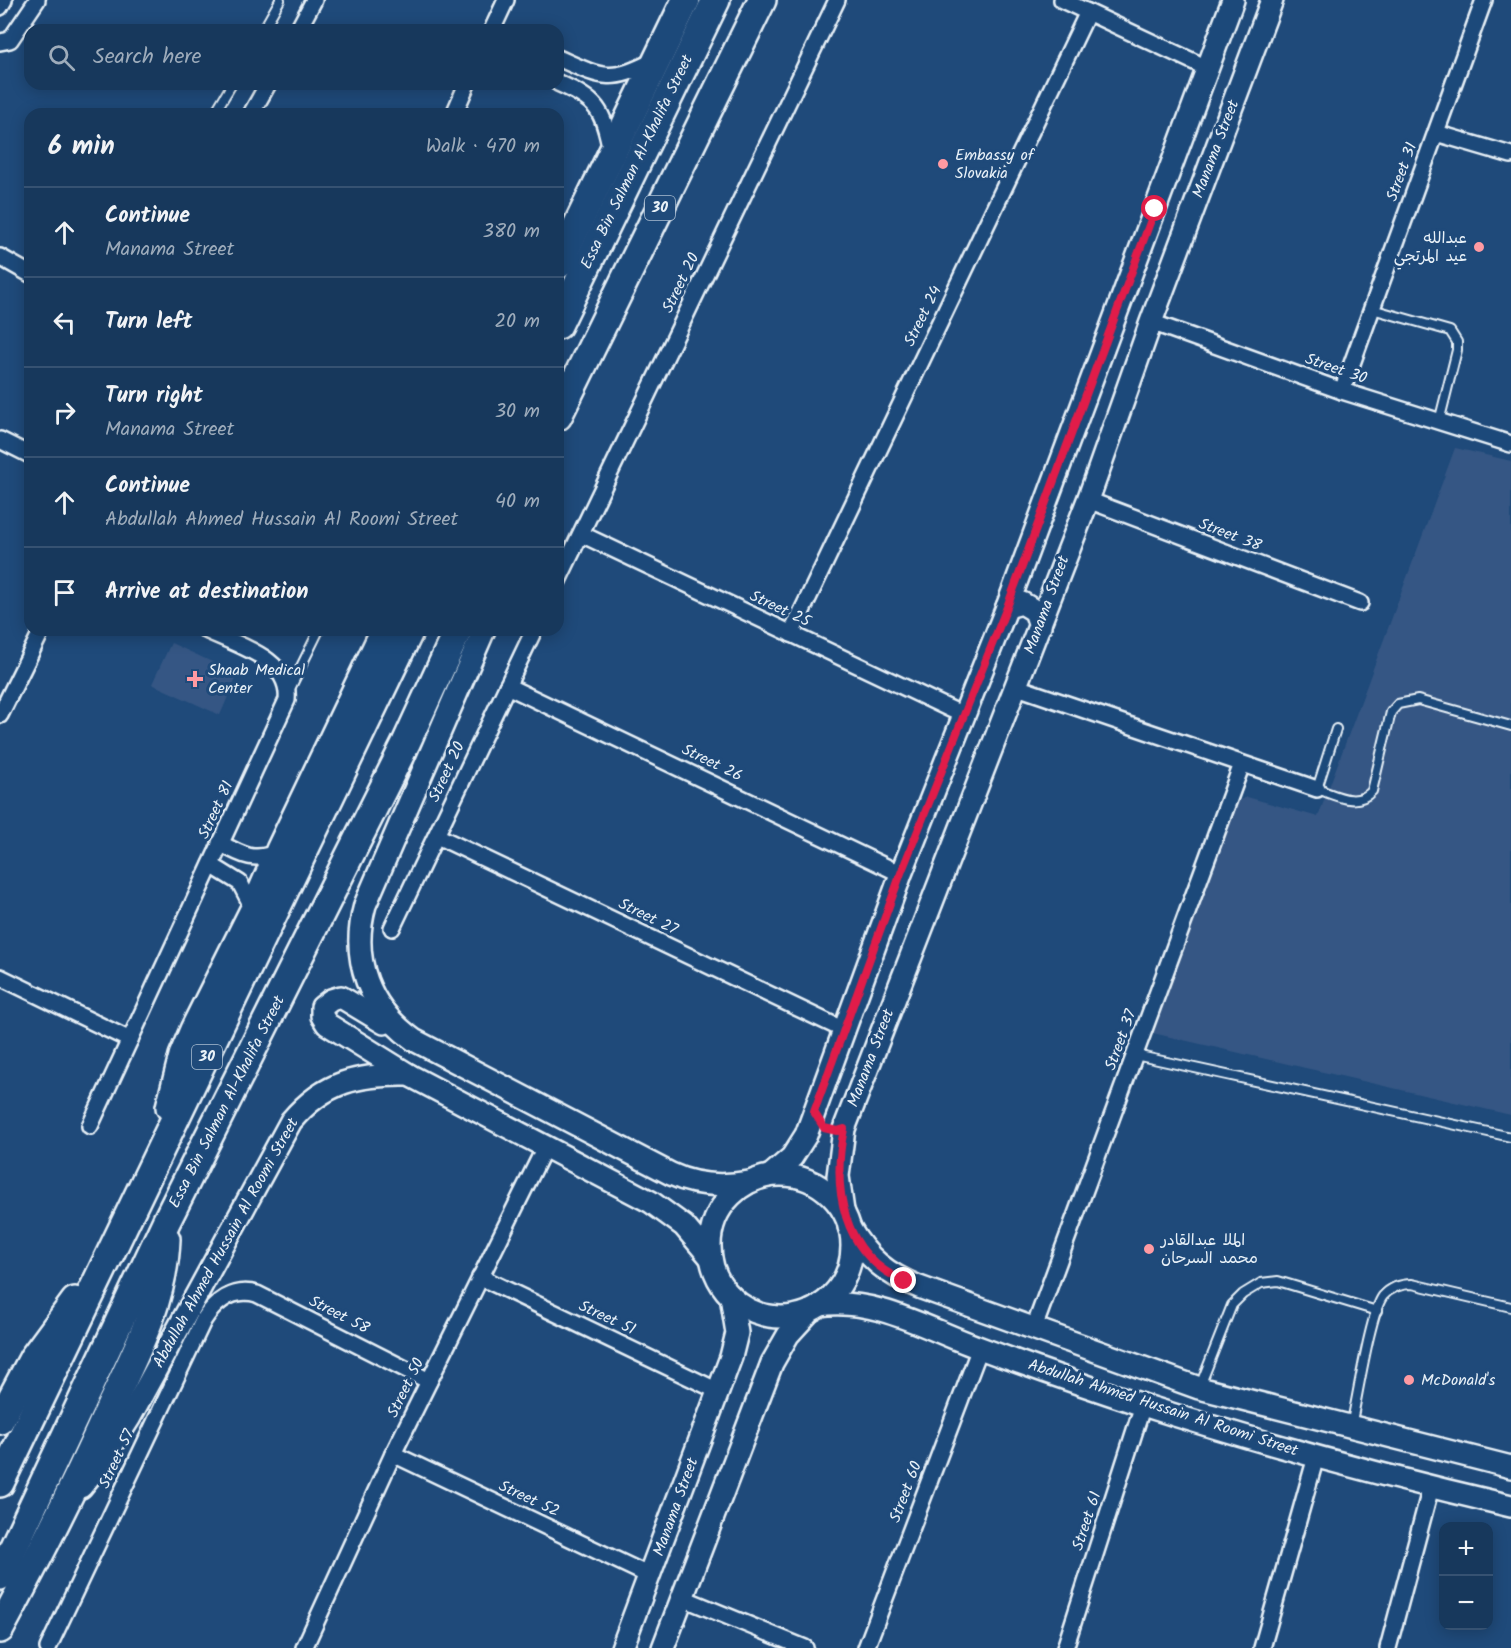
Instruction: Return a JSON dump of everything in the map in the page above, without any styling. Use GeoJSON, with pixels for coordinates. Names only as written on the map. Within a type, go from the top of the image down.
{"type":"FeatureCollection","features":[{"type":"Feature","properties":{"kind":"highway"},"geometry":{"type":"LineString","coordinates":[[564,252],[686,0]]}},
{"type":"Feature","properties":{"kind":"highway","name":"Essa Bin Salman Al-Khalifa Street"},"geometry":{"type":"LineString","coordinates":[[564,312],[716,0]]}},
{"type":"Feature","properties":{"kind":"highway","name":"30"},"geometry":{"type":"LineString","coordinates":[[564,404],[762,0]]}},
{"type":"Feature","properties":{"kind":"highway"},"geometry":{"type":"LineString","coordinates":[[167,1138],[175,1082],[183,1056],[382,636]]}},
{"type":"Feature","properties":{"kind":"highway","name":"30"},"geometry":{"type":"LineString","coordinates":[[0,1483],[407,636]]}},
{"type":"Feature","properties":{"kind":"highway","name":"Essa Bin Salman Al-Khalifa Street"},"geometry":{"type":"LineString","coordinates":[[0,1576],[166,1222],[406,743],[455,636]]}},
{"type":"Feature","properties":{"kind":"highway"},"geometry":{"type":"LineString","coordinates":[[0,1629],[68,1501],[150,1318],[162,1275],[166,1222]]}},
{"type":"Feature","properties":{"kind":"highway"},"geometry":{"type":"LineString","coordinates":[[0,1420],[44,1340],[99,1276]]}},
{"type":"Feature","properties":{"kind":"street"},"geometry":{"type":"LineString","coordinates":[[0,7],[4,0]]}},
{"type":"Feature","properties":{"kind":"street"},"geometry":{"type":"LineString","coordinates":[[0,42],[10,40],[37,0]]}},
{"type":"Feature","properties":{"kind":"street"},"geometry":{"type":"LineString","coordinates":[[301,24],[314,0]]}},
{"type":"Feature","properties":{"kind":"street"},"geometry":{"type":"LineString","coordinates":[[496,24],[506,0]]}},
{"type":"Feature","properties":{"kind":"street","name":"Street 20"},"geometry":{"type":"LineString","coordinates":[[564,568],[837,0]]}},
{"type":"Feature","properties":{"kind":"street"},"geometry":{"type":"LineString","coordinates":[[1062,0],[1208,68]]}},
{"type":"Feature","properties":{"kind":"street","name":"Manama Street"},"geometry":{"type":"LineString","coordinates":[[771,1175],[797,1150],[814,1112],[901,873],[1007,607],[1233,0]]}},
{"type":"Feature","properties":{"kind":"street","name":"Manama Street"},"geometry":{"type":"LineString","coordinates":[[846,1219],[838,1176],[844,1129],[1088,500],[1151,321],[1272,0]]}},
{"type":"Feature","properties":{"kind":"street","name":"Street 31"},"geometry":{"type":"LineString","coordinates":[[1342,391],[1484,0]]}},
{"type":"Feature","properties":{"kind":"street","name":"Street 24"},"geometry":{"type":"LineString","coordinates":[[791,634],[1088,12]]}},
{"type":"Feature","properties":{"kind":"street"},"geometry":{"type":"LineString","coordinates":[[564,60],[606,77],[621,76],[659,58]]}},
{"type":"Feature","properties":{"kind":"street"},"geometry":{"type":"LineString","coordinates":[[564,86],[586,96],[602,114],[611,153]]}},
{"type":"Feature","properties":{"kind":"street"},"geometry":{"type":"LineString","coordinates":[[254,108],[265,90]]}},
{"type":"Feature","properties":{"kind":"street"},"geometry":{"type":"LineString","coordinates":[[457,108],[464,90]]}},
{"type":"Feature","properties":{"kind":"street"},"geometry":{"type":"LineString","coordinates":[[1436,133],[1511,155]]}},
{"type":"Feature","properties":{"kind":"street"},"geometry":{"type":"LineString","coordinates":[[1175,156],[1174,166],[1185,178],[1200,178],[1207,172]]}},
{"type":"Feature","properties":{"kind":"street"},"geometry":{"type":"LineString","coordinates":[[1155,209],[1161,205],[1174,204],[1185,211],[1189,221]]}},
{"type":"Feature","properties":{"kind":"street"},"geometry":{"type":"LineString","coordinates":[[0,257],[24,271]]}},
{"type":"Feature","properties":{"kind":"street","name":"Street 30"},"geometry":{"type":"LineString","coordinates":[[1151,321],[1342,391],[1511,444]]}},
{"type":"Feature","properties":{"kind":"street"},"geometry":{"type":"LineString","coordinates":[[0,440],[24,452]]}},
{"type":"Feature","properties":{"kind":"street","name":"Street 38"},"geometry":{"type":"LineString","coordinates":[[1088,500],[1360,603]]}},
{"type":"Feature","properties":{"kind":"street","name":"Street 25"},"geometry":{"type":"LineString","coordinates":[[580,534],[965,716]]}},
{"type":"Feature","properties":{"kind":"street"},"geometry":{"type":"LineString","coordinates":[[1028,551],[1034,565],[1048,571],[1062,565]]}},
{"type":"Feature","properties":{"kind":"street"},"geometry":{"type":"LineString","coordinates":[[1007,607],[1022,603],[1029,607],[1035,611],[1040,626]]}},
{"type":"Feature","properties":{"kind":"street"},"geometry":{"type":"LineString","coordinates":[[0,715],[4,696],[39,636]]}},
{"type":"Feature","properties":{"kind":"street"},"geometry":{"type":"LineString","coordinates":[[218,636],[272,662],[282,673],[288,694]]}},
{"type":"Feature","properties":{"kind":"street"},"geometry":{"type":"LineString","coordinates":[[399,1029],[377,1003],[364,977],[359,949],[361,920],[481,636]]}},
{"type":"Feature","properties":{"kind":"street","name":"Street 20"},"geometry":{"type":"LineString","coordinates":[[392,928],[531,636]]}},
{"type":"Feature","properties":{"kind":"street","name":"Street 26"},"geometry":{"type":"LineString","coordinates":[[507,686],[901,873]]}},
{"type":"Feature","properties":{"kind":"street"},"geometry":{"type":"LineString","coordinates":[[1017,687],[1317,789]]}},
{"type":"Feature","properties":{"kind":"street","name":"Street 81"},"geometry":{"type":"LineString","coordinates":[[90,1126],[285,705],[288,694]]}},
{"type":"Feature","properties":{"kind":"street","name":"Street 37"},"geometry":{"type":"LineString","coordinates":[[1034,1328],[1242,764]]}},
{"type":"Feature","properties":{"kind":"street","name":"Street 27"},"geometry":{"type":"LineString","coordinates":[[437,836],[844,1030]]}},
{"type":"Feature","properties":{"kind":"street"},"geometry":{"type":"LineString","coordinates":[[220,843],[240,855],[256,858],[280,850]]}},
{"type":"Feature","properties":{"kind":"street"},"geometry":{"type":"LineString","coordinates":[[211,865],[240,883],[254,910]]}},
{"type":"Feature","properties":{"kind":"street"},"geometry":{"type":"LineString","coordinates":[[0,977],[130,1040]]}},
{"type":"Feature","properties":{"kind":"street"},"geometry":{"type":"LineString","coordinates":[[409,1076],[327,1024],[322,1016],[322,1007],[340,997],[399,1029],[414,1040],[671,1174],[697,1184],[720,1186],[748,1182],[771,1175],[799,1177],[824,1190],[846,1219],[851,1256],[847,1271],[836,1290],[788,1335],[771,1363],[663,1648]]}},
{"type":"Feature","properties":{"kind":"street","name":"Abdullah Ahmed Hussain Al Roomi Street"},"geometry":{"type":"LineString","coordinates":[[68,1501],[117,1440],[291,1120],[317,1095],[347,1081],[380,1075],[409,1076],[651,1202],[684,1226],[711,1258]]}},
{"type":"Feature","properties":{"kind":"street"},"geometry":{"type":"LineString","coordinates":[[814,1112],[824,1128],[837,1131],[844,1129]]}},
{"type":"Feature","properties":{"kind":"street","name":"Street 50"},"geometry":{"type":"LineString","coordinates":[[304,1648],[393,1454],[545,1146]]}},
{"type":"Feature","properties":{"kind":"street"},"geometry":{"type":"LineString","coordinates":[[651,1202],[662,1203],[672,1197],[675,1185],[671,1174]]}},
{"type":"Feature","properties":{"kind":"street"},"geometry":{"type":"LineString","coordinates":[[748,1182],[736,1190],[717,1214],[710,1243],[711,1258],[722,1285],[731,1296],[755,1312],[770,1316],[784,1317],[815,1308]]}},
{"type":"Feature","properties":{"kind":"street","name":"Abdullah Ahmed Hussain Al Roomi Street"},"geometry":{"type":"LineString","coordinates":[[846,1219],[861,1247],[879,1266],[893,1276],[919,1287],[1199,1388],[1511,1467]]}},
{"type":"Feature","properties":{"kind":"street","name":"Street 51"},"geometry":{"type":"LineString","coordinates":[[480,1277],[718,1391]]}},
{"type":"Feature","properties":{"kind":"street"},"geometry":{"type":"LineString","coordinates":[[906,1320],[901,1310],[903,1298],[910,1290],[919,1287]]}},
{"type":"Feature","properties":{"kind":"street","name":"Street 58"},"geometry":{"type":"LineString","coordinates":[[231,1295],[250,1292],[257,1294],[429,1381]]}},
{"type":"Feature","properties":{"kind":"street","name":"Street 57"},"geometry":{"type":"LineString","coordinates":[[48,1648],[203,1321],[218,1302],[231,1295]]}},
{"type":"Feature","properties":{"kind":"street","name":"Manama Street"},"geometry":{"type":"LineString","coordinates":[[622,1648],[718,1391],[737,1333],[731,1296]]}},
{"type":"Feature","properties":{"kind":"street","name":"Abdullah Ahmed Hussain Al Roomi Street"},"geometry":{"type":"LineString","coordinates":[[815,1308],[862,1305],[1143,1405],[1316,1457],[1511,1506]]}},
{"type":"Feature","properties":{"kind":"street","name":"Street 60"},"geometry":{"type":"LineString","coordinates":[[866,1648],[980,1348]]}},
{"type":"Feature","properties":{"kind":"street","name":"Street 61"},"geometry":{"type":"LineString","coordinates":[[1065,1648],[1143,1405]]}},
{"type":"Feature","properties":{"kind":"street","name":"Street 52"},"geometry":{"type":"LineString","coordinates":[[393,1454],[650,1576]]}},
{"type":"Feature","properties":{"kind":"street"},"geometry":{"type":"LineString","coordinates":[[1262,1648],[1316,1457]]}},
{"type":"Feature","properties":{"kind":"street"},"geometry":{"type":"LineString","coordinates":[[1388,1648],[1431,1487]]}},
{"type":"Feature","properties":{"kind":"street"},"geometry":{"type":"LineString","coordinates":[[683,1598],[805,1648]]}},
{"type":"Feature","properties":{"kind":"lane"},"geometry":{"type":"LineString","coordinates":[[266,24],[280,0]]}},
{"type":"Feature","properties":{"kind":"lane"},"geometry":{"type":"LineString","coordinates":[[218,108],[228,90]]}},
{"type":"Feature","properties":{"kind":"lane"},"geometry":{"type":"LineString","coordinates":[[1372,309],[1450,332],[1455,336],[1457,350],[1439,422]]}},
{"type":"Feature","properties":{"kind":"lane"},"geometry":{"type":"LineString","coordinates":[[288,694],[316,636]]}},
{"type":"Feature","properties":{"kind":"lane"},"geometry":{"type":"LineString","coordinates":[[1336,729],[1317,789],[1352,801],[1368,796],[1374,786],[1391,712],[1403,701],[1418,700],[1511,726]]}},
{"type":"Feature","properties":{"kind":"lane"},"geometry":{"type":"LineString","coordinates":[[1135,1055],[1511,1137]]}},
{"type":"Feature","properties":{"kind":"lane"},"geometry":{"type":"LineString","coordinates":[[1199,1388],[1232,1305],[1243,1294],[1261,1283],[1278,1281],[1377,1311]]}},
{"type":"Feature","properties":{"kind":"lane"},"geometry":{"type":"LineString","coordinates":[[1351,1428],[1377,1311],[1389,1291],[1403,1284],[1412,1284],[1511,1307]]}},
{"type":"Feature","properties":{"kind":"shaded area"},"geometry":{"type":"Polygon","coordinates":[[[1455,448],[1511,461],[1511,1115],[1144,1031],[1232,804],[1247,797],[1318,817],[1455,448]]]}},
{"type":"Feature","properties":{"kind":"shaded area","name":"Shaab Medical Center"},"geometry":{"type":"Polygon","coordinates":[[[171,643],[238,674],[220,715],[152,684],[171,643]]]}},
{"type":"Feature","properties":{"kind":"place","name":"Embassy of Slovakia"},"geometry":{"type":"Point","coordinates":[943,164]}},
{"type":"Feature","properties":{"kind":"place","name":"عبدالله عيد المرتجي"},"geometry":{"type":"Point","coordinates":[1479,247]}},
{"type":"Feature","properties":{"kind":"place","name":"Shaab Medical Center"},"geometry":{"type":"Point","coordinates":[195,679]}},
{"type":"Feature","properties":{"kind":"place","name":"الملا عبدالقادر محمد السرحان"},"geometry":{"type":"Point","coordinates":[1149,1249]}},
{"type":"Feature","properties":{"kind":"place","name":"McDonald's"},"geometry":{"type":"Point","coordinates":[1409,1380]}},
{"type":"Feature","properties":{"kind":"route"},"geometry":{"type":"LineString","coordinates":[[904,1281],[884,1270],[874,1261],[861,1247],[849,1227],[843,1211],[838,1176],[844,1129],[830,1131],[824,1128],[819,1124],[814,1112],[901,873],[1007,607],[1155,209]]}}]}
